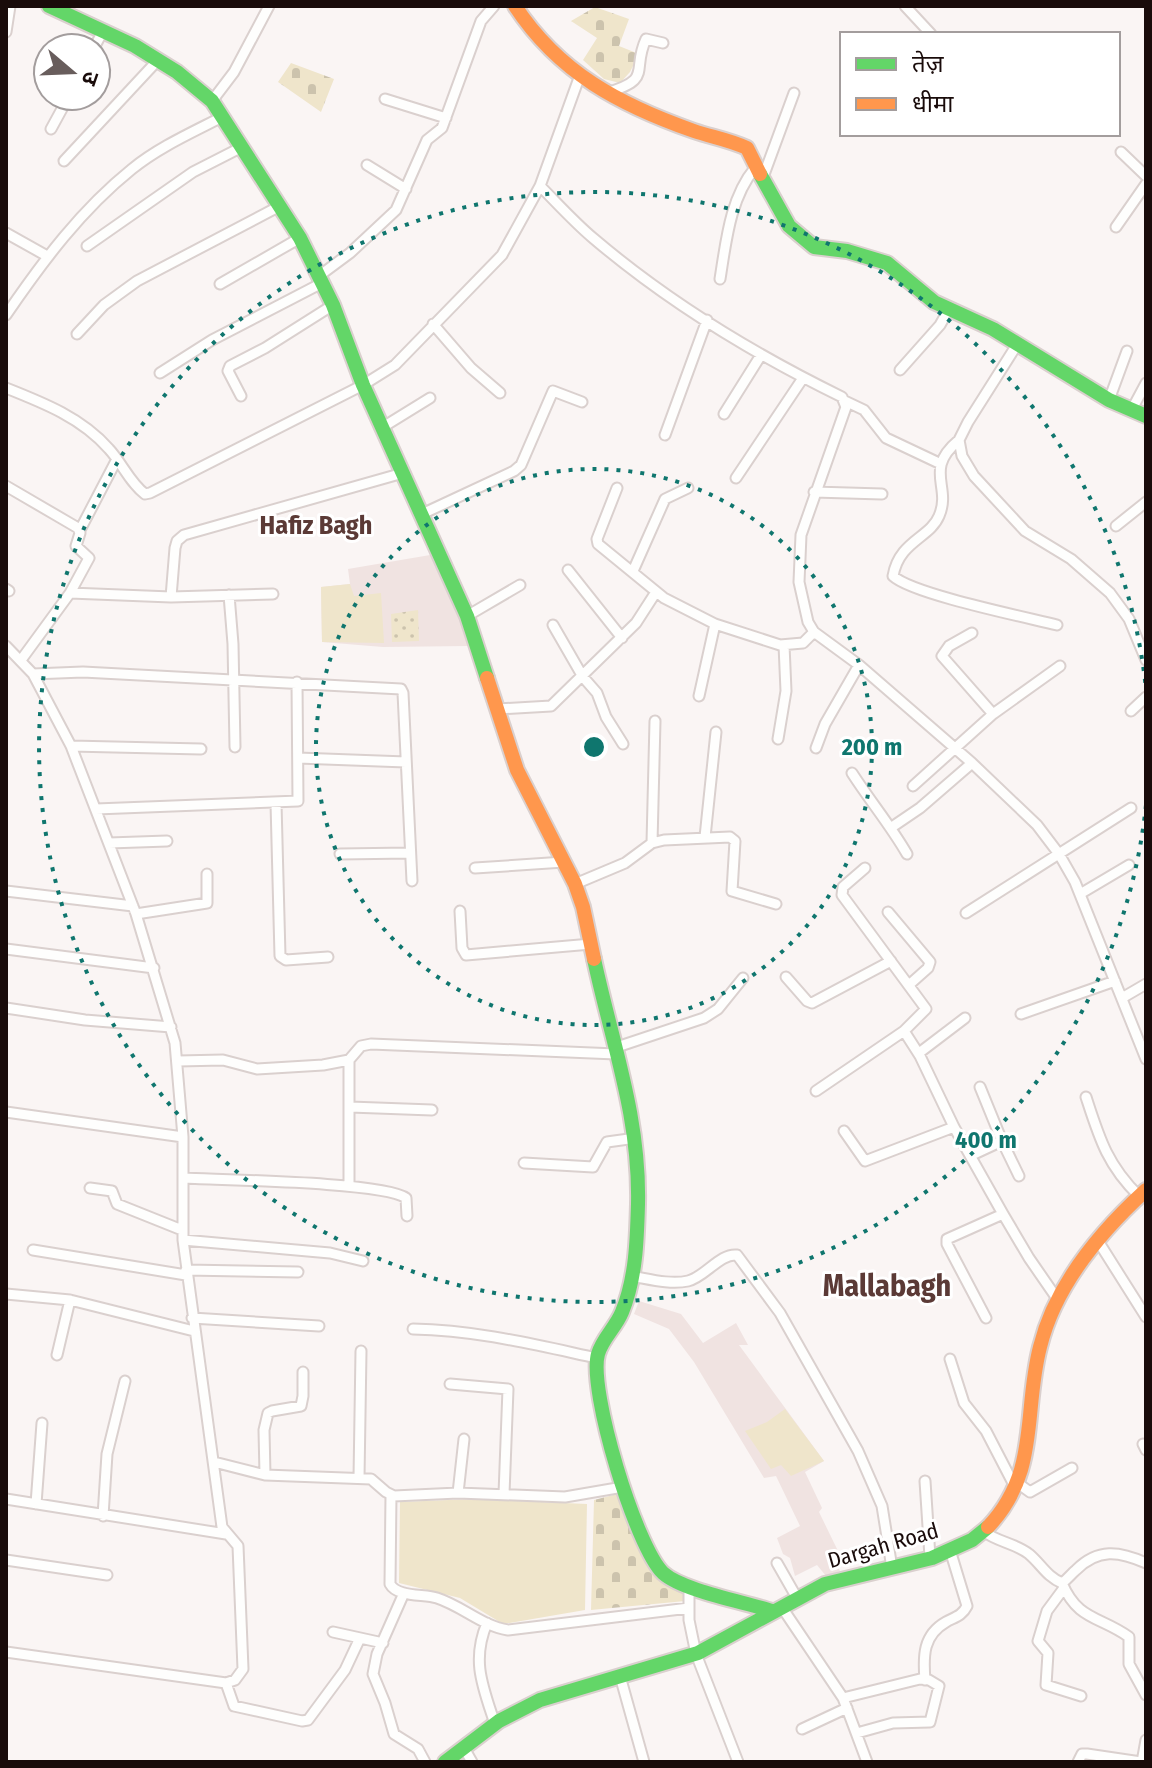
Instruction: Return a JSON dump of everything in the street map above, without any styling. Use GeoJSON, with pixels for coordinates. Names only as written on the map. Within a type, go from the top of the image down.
{"type":"FeatureCollection","features":[{"type":"Feature","properties":{"kind":"street"},"geometry":{"type":"LineString","coordinates":[[6,32],[10,6]]}},
{"type":"Feature","properties":{"kind":"street"},"geometry":{"type":"LineString","coordinates":[[49,6],[79,11],[103,31],[158,60],[194,84],[212,101],[300,238],[333,305],[363,385],[467,616],[517,770],[575,884],[615,1051],[629,1096],[636,1138],[638,1210],[631,1276],[625,1305],[597,1358],[600,1404],[623,1487],[659,1571],[689,1585],[777,1609],[845,1703],[867,1762]]}},
{"type":"Feature","properties":{"kind":"street"},"geometry":{"type":"LineString","coordinates":[[212,101],[234,72],[269,6]]}},
{"type":"Feature","properties":{"kind":"street"},"geometry":{"type":"LineString","coordinates":[[160,373],[320,280],[396,210],[427,140],[439,132],[446,118],[481,21],[494,6]]}},
{"type":"Feature","properties":{"kind":"street"},"geometry":{"type":"LineString","coordinates":[[515,6],[536,38],[579,78],[692,130],[747,148],[789,226],[803,240],[814,247],[847,251],[887,263],[925,296],[1018,343],[1109,400],[1146,416]]}},
{"type":"Feature","properties":{"kind":"street"},"geometry":{"type":"LineString","coordinates":[[905,6],[929,32]]}},
{"type":"Feature","properties":{"kind":"street"},"geometry":{"type":"LineString","coordinates":[[606,93],[623,88],[637,76],[646,39],[663,43]]}},
{"type":"Feature","properties":{"kind":"street"},"geometry":{"type":"LineString","coordinates":[[64,161],[158,60]]}},
{"type":"Feature","properties":{"kind":"street"},"geometry":{"type":"LineString","coordinates":[[6,388],[66,414],[90,431],[117,459],[141,491],[150,493],[363,385],[395,365],[502,255],[540,186],[579,78]]}},
{"type":"Feature","properties":{"kind":"street"},"geometry":{"type":"LineString","coordinates":[[720,279],[732,215],[742,187],[759,174],[794,93]]}},
{"type":"Feature","properties":{"kind":"street"},"geometry":{"type":"LineString","coordinates":[[385,99],[446,118]]}},
{"type":"Feature","properties":{"kind":"street"},"geometry":{"type":"LineString","coordinates":[[51,129],[60,112]]}},
{"type":"Feature","properties":{"kind":"street"},"geometry":{"type":"LineString","coordinates":[[6,315],[47,256],[89,209],[133,168],[224,116]]}},
{"type":"Feature","properties":{"kind":"street"},"geometry":{"type":"LineString","coordinates":[[87,246],[193,172],[242,147]]}},
{"type":"Feature","properties":{"kind":"street"},"geometry":{"type":"LineString","coordinates":[[1121,152],[1146,176]]}},
{"type":"Feature","properties":{"kind":"street"},"geometry":{"type":"LineString","coordinates":[[367,165],[406,189]]}},
{"type":"Feature","properties":{"kind":"street"},"geometry":{"type":"LineString","coordinates":[[1116,227],[1146,184]]}},
{"type":"Feature","properties":{"kind":"street"},"geometry":{"type":"LineString","coordinates":[[540,186],[608,250],[684,307],[761,355],[864,410],[886,438],[941,464]]}},
{"type":"Feature","properties":{"kind":"street"},"geometry":{"type":"LineString","coordinates":[[77,334],[123,290],[278,207]]}},
{"type":"Feature","properties":{"kind":"street"},"geometry":{"type":"LineString","coordinates":[[6,233],[47,256]]}},
{"type":"Feature","properties":{"kind":"street"},"geometry":{"type":"LineString","coordinates":[[220,284],[300,238]]}},
{"type":"Feature","properties":{"kind":"street"},"geometry":{"type":"LineString","coordinates":[[241,396],[228,371],[230,366],[333,305]]}},
{"type":"Feature","properties":{"kind":"street"},"geometry":{"type":"LineString","coordinates":[[900,370],[940,325],[949,309]]}},
{"type":"Feature","properties":{"kind":"street"},"geometry":{"type":"LineString","coordinates":[[665,435],[707,320]]}},
{"type":"Feature","properties":{"kind":"street"},"geometry":{"type":"LineString","coordinates":[[433,324],[471,368],[500,393]]}},
{"type":"Feature","properties":{"kind":"street"},"geometry":{"type":"LineString","coordinates":[[1018,343],[959,440],[943,456],[941,512],[936,523],[909,545],[894,568],[893,576],[902,583],[952,598],[1057,625]]}},
{"type":"Feature","properties":{"kind":"street"},"geometry":{"type":"LineString","coordinates":[[1109,400],[1127,351]]}},
{"type":"Feature","properties":{"kind":"street"},"geometry":{"type":"LineString","coordinates":[[724,414],[761,355]]}},
{"type":"Feature","properties":{"kind":"street"},"geometry":{"type":"LineString","coordinates":[[736,478],[803,378]]}},
{"type":"Feature","properties":{"kind":"street"},"geometry":{"type":"LineString","coordinates":[[1131,411],[1146,383]]}},
{"type":"Feature","properties":{"kind":"street"},"geometry":{"type":"LineString","coordinates":[[422,514],[521,465],[553,391],[582,402]]}},
{"type":"Feature","properties":{"kind":"street"},"geometry":{"type":"LineString","coordinates":[[383,427],[430,398]]}},
{"type":"Feature","properties":{"kind":"street"},"geometry":{"type":"LineString","coordinates":[[845,401],[846,407],[801,535],[798,555],[803,610],[814,632],[859,665],[972,763],[1027,815],[1059,854],[1080,894],[1146,1059]]}},
{"type":"Feature","properties":{"kind":"street"},"geometry":{"type":"LineString","coordinates":[[959,440],[962,456],[974,476],[1025,531],[1071,559],[1110,593],[1129,619],[1146,660]]}},
{"type":"Feature","properties":{"kind":"street"},"geometry":{"type":"LineString","coordinates":[[21,660],[70,593],[89,558],[76,546],[80,530],[117,459]]}},
{"type":"Feature","properties":{"kind":"street"},"geometry":{"type":"LineString","coordinates":[[171,597],[175,548],[184,535],[403,473]]}},
{"type":"Feature","properties":{"kind":"street"},"geometry":{"type":"LineString","coordinates":[[6,486],[80,530]]}},
{"type":"Feature","properties":{"kind":"street"},"geometry":{"type":"LineString","coordinates":[[617,488],[597,539],[598,544],[656,592],[715,624],[784,645],[803,643],[814,632]]}},
{"type":"Feature","properties":{"kind":"street"},"geometry":{"type":"LineString","coordinates":[[633,571],[665,499],[688,488]]}},
{"type":"Feature","properties":{"kind":"street"},"geometry":{"type":"LineString","coordinates":[[814,492],[882,494]]}},
{"type":"Feature","properties":{"kind":"street"},"geometry":{"type":"LineString","coordinates":[[1116,526],[1146,502]]}},
{"type":"Feature","properties":{"kind":"street"},"geometry":{"type":"LineString","coordinates":[[568,570],[622,638]]}},
{"type":"Feature","properties":{"kind":"street"},"geometry":{"type":"LineString","coordinates":[[467,616],[520,585]]}},
{"type":"Feature","properties":{"kind":"street"},"geometry":{"type":"LineString","coordinates":[[498,709],[551,706],[622,638],[642,615],[656,592]]}},
{"type":"Feature","properties":{"kind":"street"},"geometry":{"type":"LineString","coordinates":[[70,593],[171,597],[273,594]]}},
{"type":"Feature","properties":{"kind":"street"},"geometry":{"type":"LineString","coordinates":[[229,595],[235,747]]}},
{"type":"Feature","properties":{"kind":"street"},"geometry":{"type":"LineString","coordinates":[[699,696],[715,624]]}},
{"type":"Feature","properties":{"kind":"street"},"geometry":{"type":"LineString","coordinates":[[553,625],[583,677],[597,693],[606,717],[623,744]]}},
{"type":"Feature","properties":{"kind":"street"},"geometry":{"type":"LineString","coordinates":[[972,633],[949,646],[942,656],[993,714]]}},
{"type":"Feature","properties":{"kind":"street"},"geometry":{"type":"LineString","coordinates":[[778,739],[786,691],[784,645]]}},
{"type":"Feature","properties":{"kind":"street"},"geometry":{"type":"LineString","coordinates":[[6,646],[33,674],[71,746],[134,910],[171,1027],[178,1061],[183,1137],[182,1235],[186,1273],[222,1527],[226,1534]]}},
{"type":"Feature","properties":{"kind":"street"},"geometry":{"type":"LineString","coordinates":[[816,748],[825,724],[859,665]]}},
{"type":"Feature","properties":{"kind":"street"},"geometry":{"type":"LineString","coordinates":[[913,786],[993,714],[1060,666]]}},
{"type":"Feature","properties":{"kind":"street"},"geometry":{"type":"LineString","coordinates":[[33,674],[83,672],[401,689],[412,881]]}},
{"type":"Feature","properties":{"kind":"street"},"geometry":{"type":"LineString","coordinates":[[96,809],[294,802],[299,798],[297,682]]}},
{"type":"Feature","properties":{"kind":"street"},"geometry":{"type":"LineString","coordinates":[[1131,711],[1146,697]]}},
{"type":"Feature","properties":{"kind":"street"},"geometry":{"type":"LineString","coordinates":[[652,843],[655,721]]}},
{"type":"Feature","properties":{"kind":"street"},"geometry":{"type":"LineString","coordinates":[[705,837],[716,732]]}},
{"type":"Feature","properties":{"kind":"street"},"geometry":{"type":"LineString","coordinates":[[71,746],[201,749]]}},
{"type":"Feature","properties":{"kind":"street"},"geometry":{"type":"LineString","coordinates":[[298,758],[406,762]]}},
{"type":"Feature","properties":{"kind":"street"},"geometry":{"type":"LineString","coordinates":[[892,827],[920,808],[972,763]]}},
{"type":"Feature","properties":{"kind":"street"},"geometry":{"type":"LineString","coordinates":[[852,773],[874,807],[892,827],[907,854]]}},
{"type":"Feature","properties":{"kind":"street"},"geometry":{"type":"LineString","coordinates":[[276,803],[280,956],[286,960],[328,957]]}},
{"type":"Feature","properties":{"kind":"street"},"geometry":{"type":"LineString","coordinates":[[966,913],[1131,808]]}},
{"type":"Feature","properties":{"kind":"street"},"geometry":{"type":"LineString","coordinates":[[575,884],[625,863],[652,843],[705,837],[734,838],[734,893],[776,904]]}},
{"type":"Feature","properties":{"kind":"street"},"geometry":{"type":"LineString","coordinates":[[109,843],[167,841]]}},
{"type":"Feature","properties":{"kind":"street"},"geometry":{"type":"LineString","coordinates":[[340,854],[409,853]]}},
{"type":"Feature","properties":{"kind":"street"},"geometry":{"type":"LineString","coordinates":[[475,868],[564,862]]}},
{"type":"Feature","properties":{"kind":"street"},"geometry":{"type":"LineString","coordinates":[[1080,894],[1129,865]]}},
{"type":"Feature","properties":{"kind":"street"},"geometry":{"type":"LineString","coordinates":[[816,1091],[904,1031],[926,1009],[841,891],[865,868]]}},
{"type":"Feature","properties":{"kind":"street"},"geometry":{"type":"LineString","coordinates":[[6,891],[134,910],[207,903],[207,874]]}},
{"type":"Feature","properties":{"kind":"street"},"geometry":{"type":"LineString","coordinates":[[460,911],[462,948],[466,955],[591,944]]}},
{"type":"Feature","properties":{"kind":"street"},"geometry":{"type":"LineString","coordinates":[[888,912],[930,962],[928,968],[910,984]]}},
{"type":"Feature","properties":{"kind":"street"},"geometry":{"type":"LineString","coordinates":[[6,949],[154,968]]}},
{"type":"Feature","properties":{"kind":"street"},"geometry":{"type":"LineString","coordinates":[[786,977],[812,1003],[891,961]]}},
{"type":"Feature","properties":{"kind":"street"},"geometry":{"type":"LineString","coordinates":[[349,1186],[349,1060],[361,1046],[615,1051],[704,1018],[718,1009],[743,978]]}},
{"type":"Feature","properties":{"kind":"street"},"geometry":{"type":"LineString","coordinates":[[1021,1014],[1115,981]]}},
{"type":"Feature","properties":{"kind":"street"},"geometry":{"type":"LineString","coordinates":[[1122,998],[1146,984]]}},
{"type":"Feature","properties":{"kind":"street"},"geometry":{"type":"LineString","coordinates":[[6,1008],[85,1020],[171,1027]]}},
{"type":"Feature","properties":{"kind":"street"},"geometry":{"type":"LineString","coordinates":[[919,1053],[965,1018]]}},
{"type":"Feature","properties":{"kind":"street"},"geometry":{"type":"LineString","coordinates":[[904,1031],[919,1053],[954,1127],[1003,1214],[1058,1300]]}},
{"type":"Feature","properties":{"kind":"street"},"geometry":{"type":"LineString","coordinates":[[178,1061],[223,1060],[248,1068],[266,1069],[349,1060]]}},
{"type":"Feature","properties":{"kind":"street"},"geometry":{"type":"LineString","coordinates":[[980,1087],[1019,1176]]}},
{"type":"Feature","properties":{"kind":"street"},"geometry":{"type":"LineString","coordinates":[[1086,1097],[1106,1156],[1119,1176],[1142,1193]]}},
{"type":"Feature","properties":{"kind":"street"},"geometry":{"type":"LineString","coordinates":[[350,1107],[432,1110]]}},
{"type":"Feature","properties":{"kind":"street"},"geometry":{"type":"LineString","coordinates":[[6,1112],[183,1137]]}},
{"type":"Feature","properties":{"kind":"street"},"geometry":{"type":"LineString","coordinates":[[844,1131],[862,1159],[870,1161],[954,1127]]}},
{"type":"Feature","properties":{"kind":"street"},"geometry":{"type":"LineString","coordinates":[[524,1163],[593,1167],[607,1142],[636,1138]]}},
{"type":"Feature","properties":{"kind":"street"},"geometry":{"type":"LineString","coordinates":[[972,1155],[1002,1141]]}},
{"type":"Feature","properties":{"kind":"street"},"geometry":{"type":"LineString","coordinates":[[184,1178],[349,1186],[402,1194],[406,1198],[407,1216]]}},
{"type":"Feature","properties":{"kind":"street"},"geometry":{"type":"LineString","coordinates":[[90,1188],[112,1191],[120,1205],[182,1235],[330,1253],[363,1261]]}},
{"type":"Feature","properties":{"kind":"street","name":"Dargah Road"},"geometry":{"type":"LineString","coordinates":[[445,1762],[495,1724],[535,1702],[696,1654],[836,1580],[930,1557],[950,1550],[983,1531],[996,1517],[1015,1484],[1029,1445],[1039,1346],[1058,1300],[1098,1241],[1142,1193]]}},
{"type":"Feature","properties":{"kind":"street"},"geometry":{"type":"LineString","coordinates":[[986,1318],[947,1239],[1003,1214]]}},
{"type":"Feature","properties":{"kind":"street"},"geometry":{"type":"LineString","coordinates":[[1098,1241],[1146,1317]]}},
{"type":"Feature","properties":{"kind":"street"},"geometry":{"type":"LineString","coordinates":[[33,1250],[186,1273],[298,1272]]}},
{"type":"Feature","properties":{"kind":"street"},"geometry":{"type":"LineString","coordinates":[[631,1276],[686,1281],[729,1255],[737,1255],[780,1313],[858,1451],[882,1506],[892,1568]]}},
{"type":"Feature","properties":{"kind":"street"},"geometry":{"type":"LineString","coordinates":[[6,1294],[70,1300],[194,1331]]}},
{"type":"Feature","properties":{"kind":"street"},"geometry":{"type":"LineString","coordinates":[[57,1355],[70,1300]]}},
{"type":"Feature","properties":{"kind":"street"},"geometry":{"type":"LineString","coordinates":[[192,1318],[319,1326]]}},
{"type":"Feature","properties":{"kind":"street"},"geometry":{"type":"LineString","coordinates":[[413,1329],[448,1329],[481,1334],[597,1358]]}},
{"type":"Feature","properties":{"kind":"street"},"geometry":{"type":"LineString","coordinates":[[359,1478],[361,1351]]}},
{"type":"Feature","properties":{"kind":"street"},"geometry":{"type":"LineString","coordinates":[[950,1359],[964,1403],[986,1431],[1015,1484],[1030,1492],[1072,1468]]}},
{"type":"Feature","properties":{"kind":"street"},"geometry":{"type":"LineString","coordinates":[[265,1475],[266,1419],[272,1411],[301,1406],[303,1372]]}},
{"type":"Feature","properties":{"kind":"street"},"geometry":{"type":"LineString","coordinates":[[103,1516],[107,1454],[125,1381]]}},
{"type":"Feature","properties":{"kind":"street"},"geometry":{"type":"LineString","coordinates":[[450,1384],[508,1389],[504,1494]]}},
{"type":"Feature","properties":{"kind":"street"},"geometry":{"type":"LineString","coordinates":[[36,1504],[42,1423]]}},
{"type":"Feature","properties":{"kind":"street"},"geometry":{"type":"LineString","coordinates":[[458,1493],[464,1439]]}},
{"type":"Feature","properties":{"kind":"street"},"geometry":{"type":"LineString","coordinates":[[214,1462],[265,1475],[359,1478],[375,1481],[391,1495],[458,1493],[565,1497],[623,1487]]}},
{"type":"Feature","properties":{"kind":"street"},"geometry":{"type":"LineString","coordinates":[[925,1481],[930,1557]]}},
{"type":"Feature","properties":{"kind":"street"},"geometry":{"type":"LineString","coordinates":[[391,1495],[390,1584],[393,1590],[450,1603],[500,1629],[517,1630],[689,1608]]}},
{"type":"Feature","properties":{"kind":"street"},"geometry":{"type":"LineString","coordinates":[[6,1499],[226,1534],[234,1539],[238,1546],[243,1669],[235,1680],[226,1683],[167,1672],[6,1652]]}},
{"type":"Feature","properties":{"kind":"street"},"geometry":{"type":"LineString","coordinates":[[983,1531],[1026,1551],[1063,1586],[1084,1614],[1129,1637],[1129,1664],[1146,1692]]}},
{"type":"Feature","properties":{"kind":"street"},"geometry":{"type":"LineString","coordinates":[[925,1680],[923,1657],[926,1642],[941,1626],[964,1612],[967,1606],[950,1550]]}},
{"type":"Feature","properties":{"kind":"street"},"geometry":{"type":"LineString","coordinates":[[1081,1696],[1046,1685],[1048,1653],[1038,1641],[1047,1611],[1063,1586],[1090,1558],[1103,1552],[1145,1561]]}},
{"type":"Feature","properties":{"kind":"street"},"geometry":{"type":"LineString","coordinates":[[6,1560],[107,1575]]}},
{"type":"Feature","properties":{"kind":"street"},"geometry":{"type":"LineString","coordinates":[[777,1563],[797,1598]]}},
{"type":"Feature","properties":{"kind":"street"},"geometry":{"type":"LineString","coordinates":[[689,1585],[691,1635],[696,1654],[738,1762]]}},
{"type":"Feature","properties":{"kind":"street"},"geometry":{"type":"LineString","coordinates":[[404,1593],[373,1674],[394,1734],[418,1749],[425,1762]]}},
{"type":"Feature","properties":{"kind":"street"},"geometry":{"type":"LineString","coordinates":[[487,1623],[478,1649],[480,1676],[495,1724]]}},
{"type":"Feature","properties":{"kind":"street"},"geometry":{"type":"LineString","coordinates":[[333,1632],[383,1643]]}},
{"type":"Feature","properties":{"kind":"street"},"geometry":{"type":"LineString","coordinates":[[226,1683],[234,1706],[308,1720],[345,1670],[360,1638]]}},
{"type":"Feature","properties":{"kind":"street"},"geometry":{"type":"LineString","coordinates":[[620,1676],[644,1762]]}},
{"type":"Feature","properties":{"kind":"street"},"geometry":{"type":"LineString","coordinates":[[802,1729],[845,1703],[925,1680],[939,1686],[930,1722],[893,1723],[857,1733]]}},
{"type":"Feature","properties":{"kind":"street"},"geometry":{"type":"LineString","coordinates":[[1078,1762],[1082,1754],[1093,1754],[1142,1762],[1146,1740]]}},
{"type":"Feature","properties":{"kind":"street"},"geometry":{"type":"LineString","coordinates":[[464,1748],[472,1762]]}},
{"type":"Feature","properties":{"kind":"shaded area"},"geometry":{"type":"Polygon","coordinates":[[[436,554],[458,603],[468,646],[383,647],[322,642],[321,587],[350,584],[348,569],[436,554]]]}},
{"type":"Feature","properties":{"kind":"shaded area"},"geometry":{"type":"Polygon","coordinates":[[[639,1301],[681,1314],[703,1343],[736,1323],[748,1345],[739,1345],[824,1461],[805,1472],[822,1508],[819,1512],[838,1551],[831,1555],[840,1571],[826,1576],[817,1565],[795,1576],[790,1558],[783,1554],[777,1538],[800,1526],[776,1476],[764,1478],[694,1362],[669,1329],[634,1314],[639,1301]]]}},
{"type":"Feature","properties":{"kind":"green space"},"geometry":{"type":"Polygon","coordinates":[[[595,7],[629,19],[619,46],[639,54],[620,83],[604,79],[583,60],[597,38],[571,21],[595,7]]]}},
{"type":"Feature","properties":{"kind":"green space"},"geometry":{"type":"Polygon","coordinates":[[[291,63],[334,79],[321,112],[278,82],[291,63]]]}},
{"type":"Feature","properties":{"kind":"green space"},"geometry":{"type":"Polygon","coordinates":[[[350,584],[354,596],[381,593],[384,643],[322,642],[321,587],[350,584]]]}},
{"type":"Feature","properties":{"kind":"green space"},"geometry":{"type":"Polygon","coordinates":[[[418,610],[419,641],[392,642],[391,614],[418,610]]]}},
{"type":"Feature","properties":{"kind":"green space"},"geometry":{"type":"Polygon","coordinates":[[[785,1409],[824,1461],[791,1476],[781,1465],[771,1469],[745,1431],[767,1422],[785,1409]]]}},
{"type":"Feature","properties":{"kind":"green space"},"geometry":{"type":"Polygon","coordinates":[[[621,1493],[648,1562],[685,1588],[685,1601],[591,1610],[594,1500],[621,1493]]]}},
{"type":"Feature","properties":{"kind":"green space"},"geometry":{"type":"Polygon","coordinates":[[[473,1499],[587,1504],[585,1610],[503,1624],[460,1598],[399,1583],[400,1502],[473,1499]]]}},
{"type":"Feature","properties":{"kind":"traffic: fast"},"geometry":{"type":"LineString","coordinates":[[49,6],[135,46],[177,72],[212,101],[300,238],[333,305],[363,385],[467,616],[487,678]]}},
{"type":"Feature","properties":{"kind":"traffic: fast"},"geometry":{"type":"LineString","coordinates":[[760,174],[789,226],[814,247],[847,251],[887,263],[934,302],[993,329],[1109,400],[1146,416]]}},
{"type":"Feature","properties":{"kind":"traffic: fast"},"geometry":{"type":"LineString","coordinates":[[594,959],[630,1110],[638,1204],[633,1272],[627,1299],[598,1354],[600,1400],[607,1432],[640,1533],[663,1573],[699,1591],[772,1611]]}},
{"type":"Feature","properties":{"kind":"traffic: fast"},"geometry":{"type":"LineString","coordinates":[[445,1762],[499,1721],[540,1700],[698,1653],[825,1584],[932,1558],[972,1540],[988,1527]]}},
{"type":"Feature","properties":{"kind":"traffic: slow"},"geometry":{"type":"LineString","coordinates":[[515,6],[551,50],[593,84],[667,121],[747,148],[760,174]]}},
{"type":"Feature","properties":{"kind":"traffic: slow"},"geometry":{"type":"LineString","coordinates":[[487,678],[517,770],[575,884],[594,959]]}},
{"type":"Feature","properties":{"kind":"traffic: slow"},"geometry":{"type":"LineString","coordinates":[[988,1527],[1016,1485],[1023,1463],[1035,1371],[1056,1302],[1096,1242],[1146,1190]]}},
{"type":"Feature","properties":{"kind":"district","name":"Hafiz Bagh"},"geometry":{"type":"Point","coordinates":[316,525]}},
{"type":"Feature","properties":{"kind":"district","name":"Mallabagh"},"geometry":{"type":"Point","coordinates":[887,1286]}}]}
